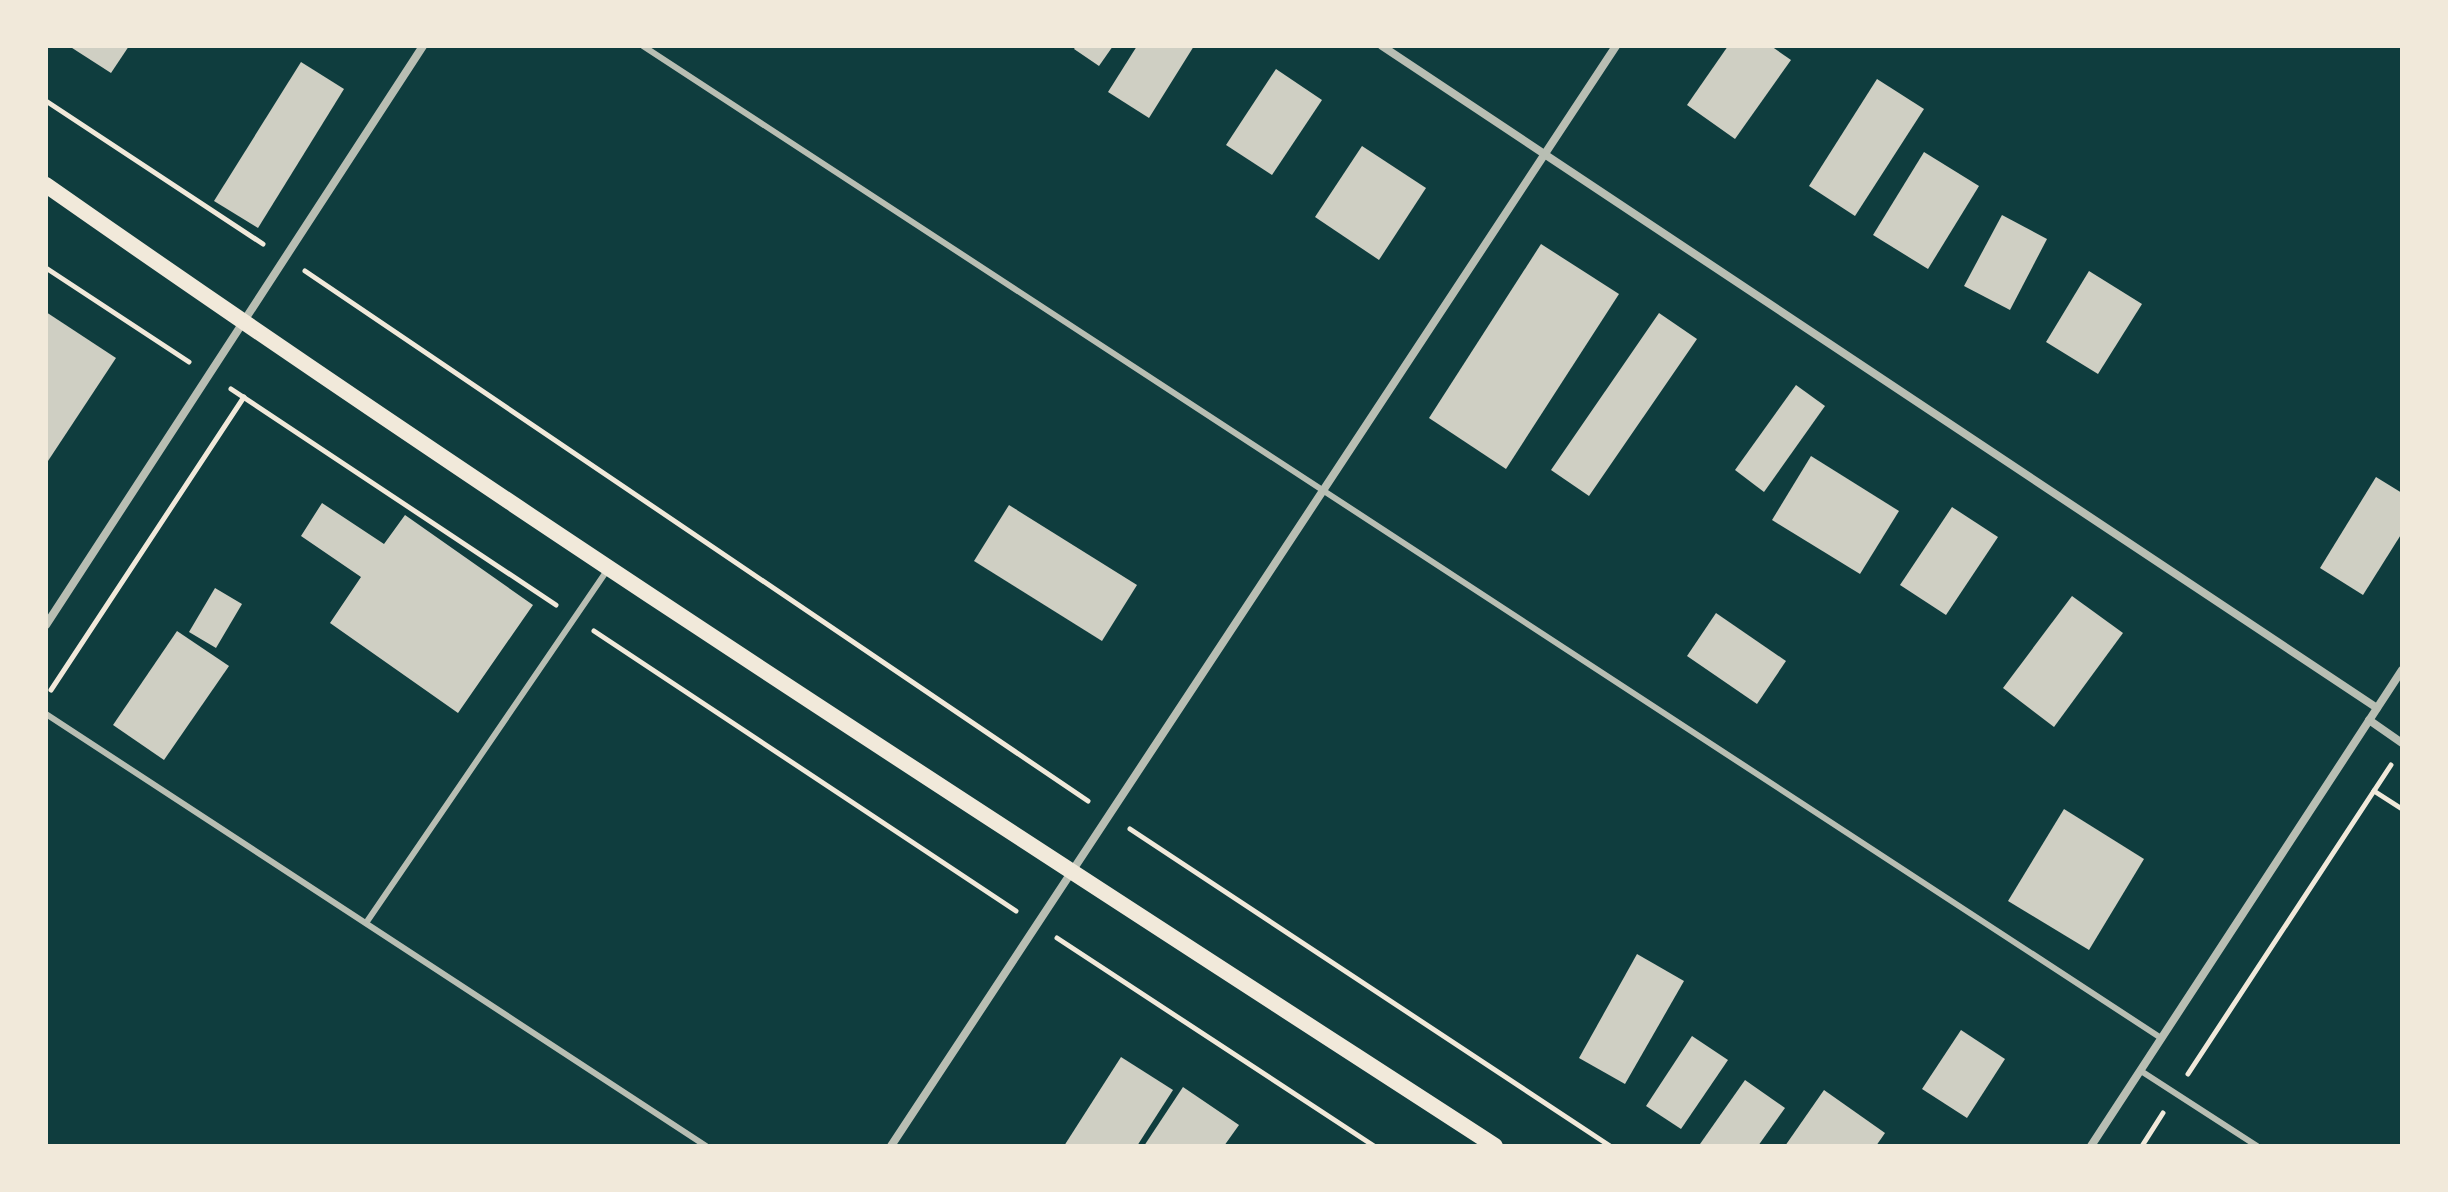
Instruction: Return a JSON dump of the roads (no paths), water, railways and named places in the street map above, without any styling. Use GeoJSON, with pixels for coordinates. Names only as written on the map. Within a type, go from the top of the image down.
{"type":"FeatureCollection","features":[{"type":"Feature","properties":{"kind":"main road"},"geometry":{"type":"LineString","coordinates":[[46,185],[242,322],[1073,872],[1495,1146]]}},
{"type":"Feature","properties":{"kind":"street"},"geometry":{"type":"LineString","coordinates":[[46,625],[423,46]]}},
{"type":"Feature","properties":{"kind":"street"},"geometry":{"type":"LineString","coordinates":[[1382,46],[2377,708]]}},
{"type":"Feature","properties":{"kind":"street"},"geometry":{"type":"LineString","coordinates":[[891,1146],[1616,46]]}},
{"type":"Feature","properties":{"kind":"street"},"geometry":{"type":"LineString","coordinates":[[2091,1146],[2402,670]]}},
{"type":"Feature","properties":{"kind":"street"},"geometry":{"type":"LineString","coordinates":[[2369,720],[2402,743]]}},
{"type":"Feature","properties":{"kind":"lane"},"geometry":{"type":"LineString","coordinates":[[643,46],[2161,1038]]}},
{"type":"Feature","properties":{"kind":"lane"},"geometry":{"type":"LineString","coordinates":[[366,923],[610,566]]}},
{"type":"Feature","properties":{"kind":"lane"},"geometry":{"type":"LineString","coordinates":[[46,714],[706,1146]]}},
{"type":"Feature","properties":{"kind":"lane"},"geometry":{"type":"LineString","coordinates":[[2141,1071],[2257,1146]]}}]}
